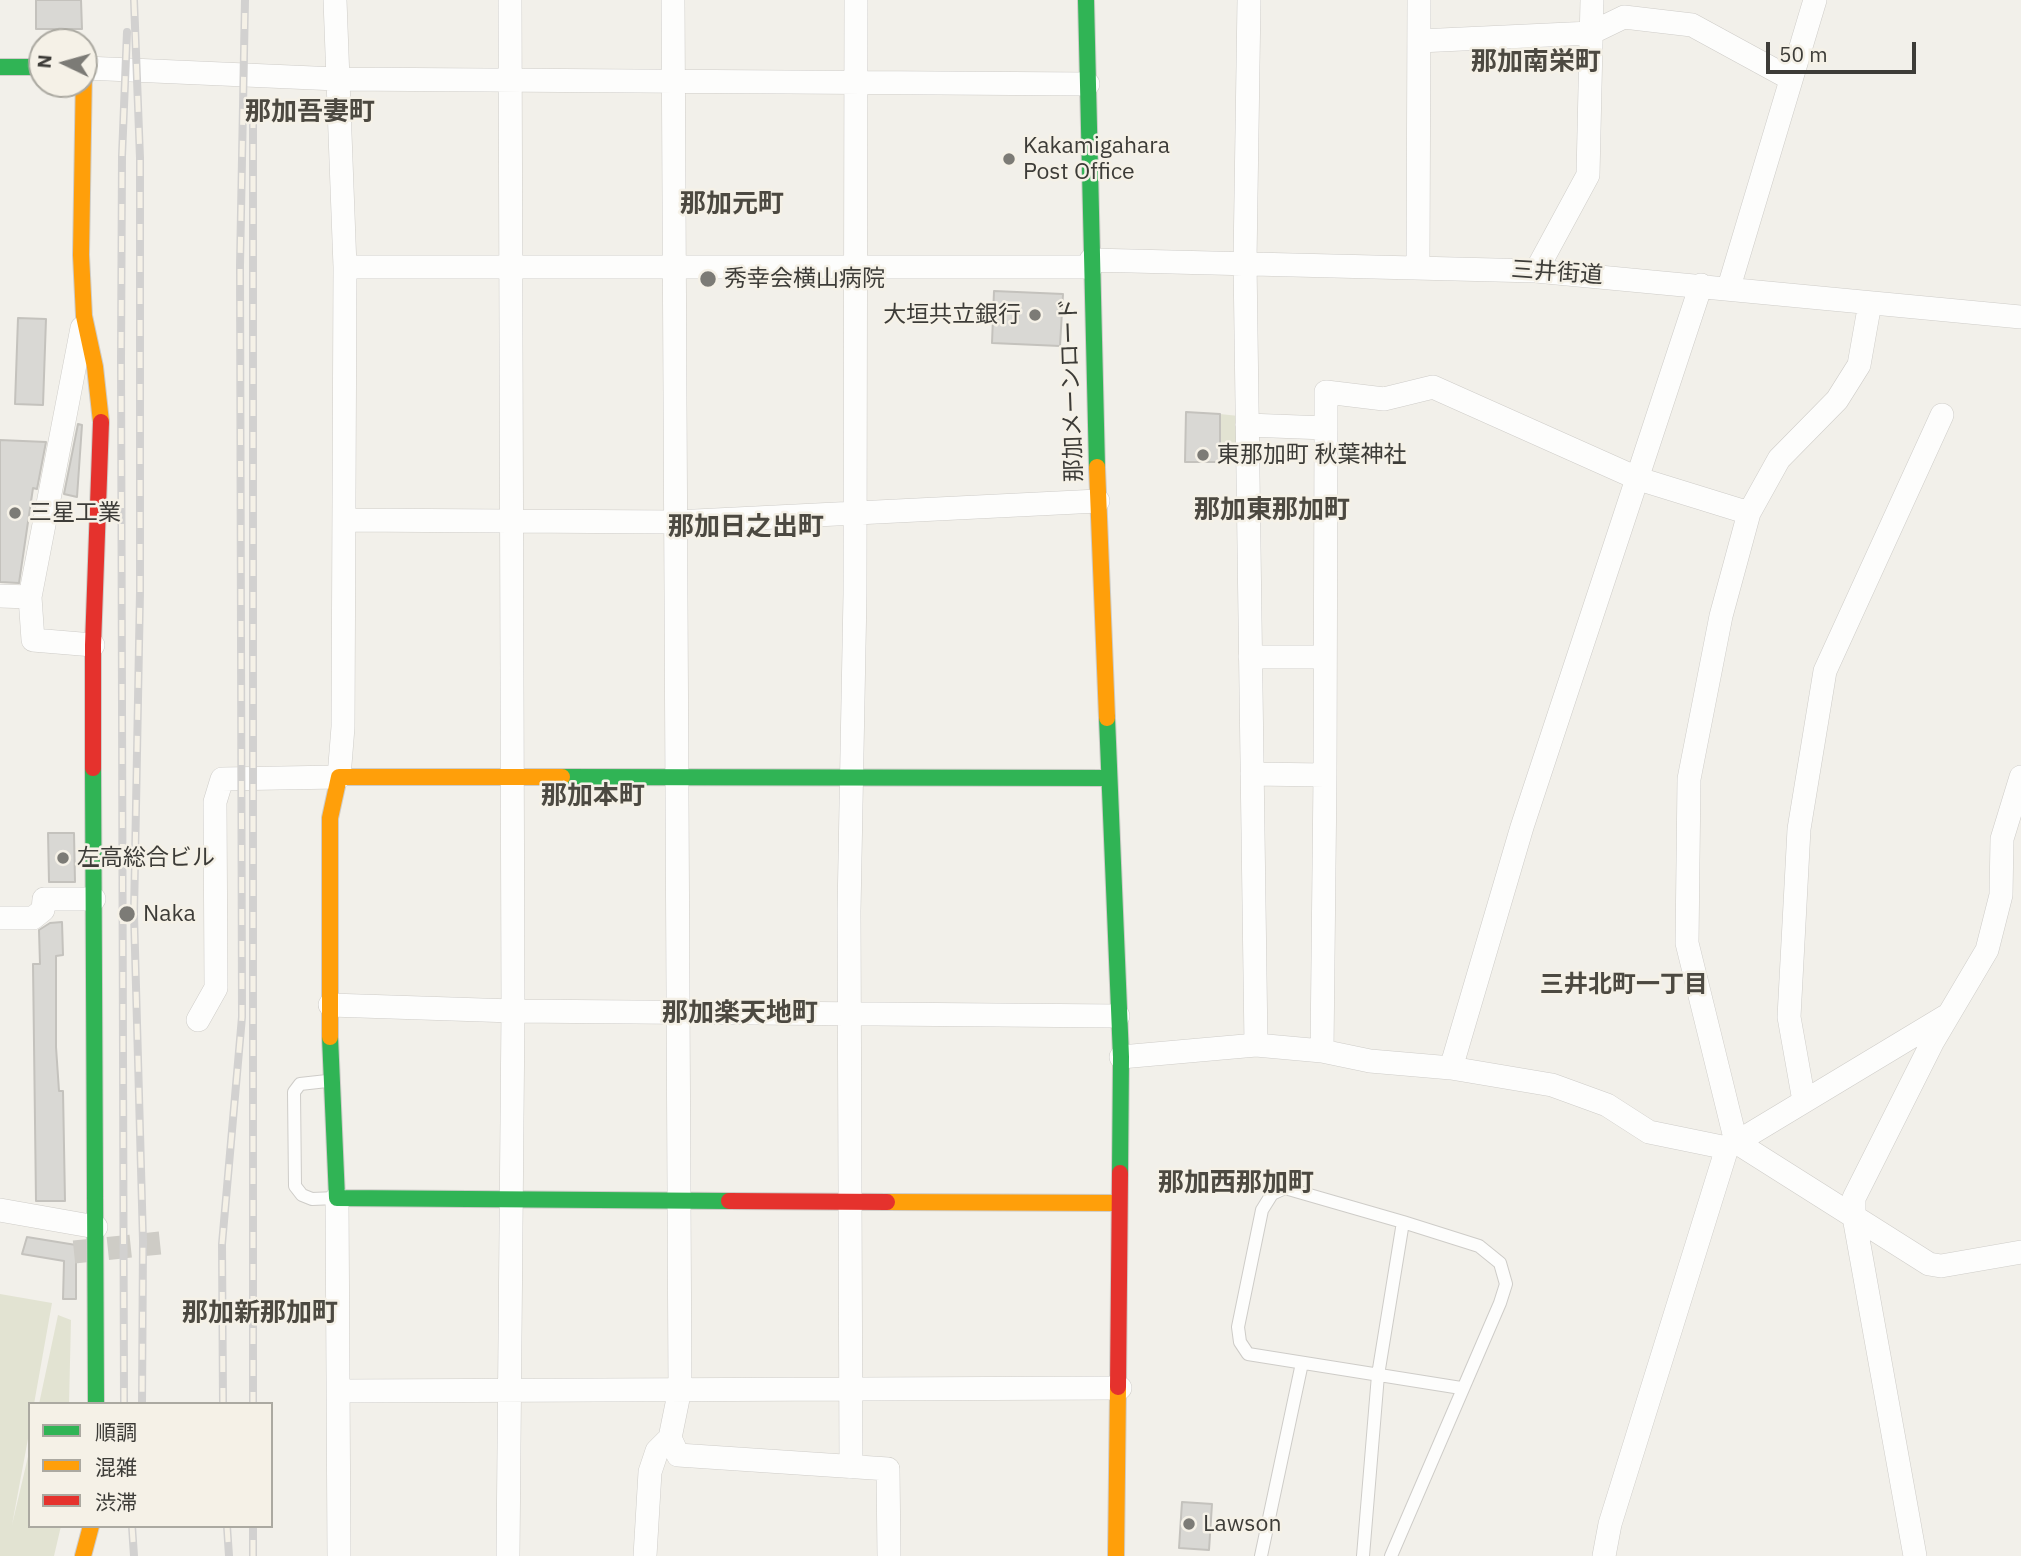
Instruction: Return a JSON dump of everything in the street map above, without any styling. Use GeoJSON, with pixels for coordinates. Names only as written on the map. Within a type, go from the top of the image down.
{"type":"FeatureCollection","features":[{"type":"Feature","properties":{"kind":"street"},"geometry":{"type":"LineString","coordinates":[[335,0],[345,267],[344,727],[339,777],[330,818],[330,1081],[337,1198],[339,1556]]}},
{"type":"Feature","properties":{"kind":"street"},"geometry":{"type":"LineString","coordinates":[[509,1556],[513,1010],[510,0]]}},
{"type":"Feature","properties":{"kind":"street"},"geometry":{"type":"LineString","coordinates":[[645,1556],[650,1472],[657,1451],[670,1438],[680,1389],[673,0]]}},
{"type":"Feature","properties":{"kind":"street"},"geometry":{"type":"LineString","coordinates":[[851,1467],[849,1200],[852,1013],[849,911],[855,513],[856,0]]}},
{"type":"Feature","properties":{"kind":"street","name":"那加メーンロード"},"geometry":{"type":"LineString","coordinates":[[1086,0],[1098,501],[1121,1057],[1120,1388]]}},
{"type":"Feature","properties":{"kind":"street"},"geometry":{"type":"LineString","coordinates":[[1249,0],[1245,261],[1255,1045]]}},
{"type":"Feature","properties":{"kind":"street"},"geometry":{"type":"LineString","coordinates":[[1418,266],[1419,0]]}},
{"type":"Feature","properties":{"kind":"street"},"geometry":{"type":"LineString","coordinates":[[1536,271],[1588,175],[1592,0]]}},
{"type":"Feature","properties":{"kind":"street"},"geometry":{"type":"LineString","coordinates":[[1729,287],[1815,0]]}},
{"type":"Feature","properties":{"kind":"street"},"geometry":{"type":"LineString","coordinates":[[1419,41],[1591,33],[1625,17],[1692,25],[1791,79]]}},
{"type":"Feature","properties":{"kind":"street"},"geometry":{"type":"LineString","coordinates":[[0,66],[28,67]]}},
{"type":"Feature","properties":{"kind":"street"},"geometry":{"type":"LineString","coordinates":[[98,69],[337,79],[672,82],[857,80],[1088,84]]}},
{"type":"Feature","properties":{"kind":"street"},"geometry":{"type":"LineString","coordinates":[[84,98],[80,255],[84,316],[95,367],[101,424],[93,645],[96,1402]]}},
{"type":"Feature","properties":{"kind":"street","name":"三井街道"},"geometry":{"type":"LineString","coordinates":[[345,267],[855,267],[1245,261],[1418,266],[1536,271],[1729,287],[2021,317]]}},
{"type":"Feature","properties":{"kind":"street"},"geometry":{"type":"LineString","coordinates":[[1451,1068],[1522,827],[1701,285]]}},
{"type":"Feature","properties":{"kind":"street"},"geometry":{"type":"LineString","coordinates":[[1604,1556],[1609,1524],[1732,1145],[1686,943],[1689,779],[1721,617],[1749,513],[1779,459],[1838,400],[1859,365],[1870,303]]}},
{"type":"Feature","properties":{"kind":"street"},"geometry":{"type":"LineString","coordinates":[[84,316],[30,597],[33,640],[93,645]]}},
{"type":"Feature","properties":{"kind":"street"},"geometry":{"type":"LineString","coordinates":[[1322,1051],[1326,392],[1384,399],[1433,387],[1639,479],[1749,513]]}},
{"type":"Feature","properties":{"kind":"street"},"geometry":{"type":"LineString","coordinates":[[1804,1101],[1789,1017],[1799,829],[1825,671],[1942,415]]}},
{"type":"Feature","properties":{"kind":"street"},"geometry":{"type":"LineString","coordinates":[[1247,425],[1326,428]]}},
{"type":"Feature","properties":{"kind":"street"},"geometry":{"type":"LineString","coordinates":[[344,520],[675,522],[1098,501]]}},
{"type":"Feature","properties":{"kind":"street"},"geometry":{"type":"LineString","coordinates":[[0,596],[30,597]]}},
{"type":"Feature","properties":{"kind":"street"},"geometry":{"type":"LineString","coordinates":[[1250,657],[1325,657]]}},
{"type":"Feature","properties":{"kind":"street"},"geometry":{"type":"LineString","coordinates":[[1252,774],[1325,775]]}},
{"type":"Feature","properties":{"kind":"street"},"geometry":{"type":"LineString","coordinates":[[1915,1556],[1854,1217],[1854,1198],[1932,1043],[1987,950],[2001,895],[2002,839],[2021,777]]}},
{"type":"Feature","properties":{"kind":"street"},"geometry":{"type":"LineString","coordinates":[[198,1020],[216,988],[215,802],[222,779],[1109,778]]}},
{"type":"Feature","properties":{"kind":"street"},"geometry":{"type":"LineString","coordinates":[[0,918],[33,918],[43,910],[44,899],[94,900]]}},
{"type":"Feature","properties":{"kind":"street"},"geometry":{"type":"LineString","coordinates":[[330,1005],[513,1010],[1118,1016]]}},
{"type":"Feature","properties":{"kind":"street"},"geometry":{"type":"LineString","coordinates":[[1732,1145],[1951,1013]]}},
{"type":"Feature","properties":{"kind":"street"},"geometry":{"type":"LineString","coordinates":[[1121,1057],[1255,1045],[1322,1051],[1370,1061],[1451,1068],[1552,1085],[1607,1105],[1649,1132],[1732,1145],[1929,1264],[1941,1266],[2021,1252]]}},
{"type":"Feature","properties":{"kind":"street"},"geometry":{"type":"LineString","coordinates":[[337,1198],[1119,1203]]}},
{"type":"Feature","properties":{"kind":"street"},"geometry":{"type":"LineString","coordinates":[[0,1210],[96,1227]]}},
{"type":"Feature","properties":{"kind":"street"},"geometry":{"type":"LineString","coordinates":[[339,1391],[1120,1388],[1116,1556]]}},
{"type":"Feature","properties":{"kind":"street"},"geometry":{"type":"LineString","coordinates":[[670,1438],[678,1455],[888,1469],[889,1556]]}},
{"type":"Feature","properties":{"kind":"street"},"geometry":{"type":"LineString","coordinates":[[1609,1524],[1615,1556]]}},
{"type":"Feature","properties":{"kind":"street"},"geometry":{"type":"LineString","coordinates":[[83,1556],[90,1528]]}},
{"type":"Feature","properties":{"kind":"lane"},"geometry":{"type":"LineString","coordinates":[[330,1081],[300,1084],[294,1092],[295,1186],[302,1195],[312,1199],[337,1198]]}},
{"type":"Feature","properties":{"kind":"lane"},"geometry":{"type":"LineString","coordinates":[[1391,1556],[1506,1284],[1500,1264],[1479,1246],[1403,1222],[1285,1188],[1272,1194],[1262,1210],[1238,1327],[1240,1342],[1248,1354],[1461,1388]]}},
{"type":"Feature","properties":{"kind":"lane"},"geometry":{"type":"LineString","coordinates":[[1363,1556],[1378,1375],[1403,1222]]}},
{"type":"Feature","properties":{"kind":"lane"},"geometry":{"type":"LineString","coordinates":[[1261,1556],[1302,1363]]}},
{"type":"Feature","properties":{"kind":"green space"},"geometry":{"type":"Polygon","coordinates":[[[1220,414],[1248,417],[1249,463],[1220,462],[1220,414]]]}},
{"type":"Feature","properties":{"kind":"green space"},"geometry":{"type":"Polygon","coordinates":[[[0,1294],[52,1303],[34,1402],[28,1402],[28,1439],[12,1525],[28,1457],[28,1528],[61,1528],[54,1556],[0,1556],[0,1294]]]}},
{"type":"Feature","properties":{"kind":"green space"},"geometry":{"type":"Polygon","coordinates":[[[58,1315],[71,1320],[69,1402],[39,1402],[58,1315]]]}},
{"type":"Feature","properties":{"kind":"building"},"geometry":{"type":"Polygon","coordinates":[[[36,0],[81,0],[82,28],[36,28],[36,0]]]}},
{"type":"Feature","properties":{"kind":"building"},"geometry":{"type":"Polygon","coordinates":[[[994,291],[1063,294],[1060,346],[992,343],[994,291]]]}},
{"type":"Feature","properties":{"kind":"building"},"geometry":{"type":"Polygon","coordinates":[[[18,318],[46,319],[43,405],[15,404],[18,318]]]}},
{"type":"Feature","properties":{"kind":"building"},"geometry":{"type":"Polygon","coordinates":[[[1186,412],[1220,414],[1220,462],[1185,462],[1186,412]]]}},
{"type":"Feature","properties":{"kind":"building"},"geometry":{"type":"Polygon","coordinates":[[[78,424],[82,425],[77,497],[64,494],[78,424]]]}},
{"type":"Feature","properties":{"kind":"building","name":"三星工業"},"geometry":{"type":"Polygon","coordinates":[[[0,440],[46,442],[37,489],[33,488],[19,583],[0,582],[0,440]]]}},
{"type":"Feature","properties":{"kind":"building","name":"左高総合ビル"},"geometry":{"type":"Polygon","coordinates":[[[48,833],[74,833],[75,882],[49,882],[48,833]]]}},
{"type":"Feature","properties":{"kind":"building"},"geometry":{"type":"Polygon","coordinates":[[[62,922],[63,955],[56,956],[56,1047],[59,1091],[63,1091],[65,1201],[36,1201],[33,964],[40,964],[39,930],[50,923],[62,922]]]}},
{"type":"Feature","properties":{"kind":"building"},"geometry":{"type":"Polygon","coordinates":[[[27,1237],[76,1245],[76,1299],[63,1299],[64,1261],[22,1254],[27,1237]]]}},
{"type":"Feature","properties":{"kind":"building"},"geometry":{"type":"Polygon","coordinates":[[[1182,1502],[1212,1504],[1209,1550],[1179,1548],[1182,1502]]]}},
{"type":"Feature","properties":{"kind":"tunnel"},"geometry":{"type":"LineString","coordinates":[[74,1252],[160,1243]]}},
{"type":"Feature","properties":{"kind":"railway"},"geometry":{"type":"LineString","coordinates":[[134,0],[140,158],[140,592],[134,914],[143,1241],[142,1402]]}},
{"type":"Feature","properties":{"kind":"railway"},"geometry":{"type":"LineString","coordinates":[[223,1402],[222,1244],[242,1017],[240,265],[245,0]]}},
{"type":"Feature","properties":{"kind":"railway"},"geometry":{"type":"LineString","coordinates":[[124,1402],[121,359],[122,156],[127,32]]}},
{"type":"Feature","properties":{"kind":"railway"},"geometry":{"type":"LineString","coordinates":[[253,112],[253,1402]]}},
{"type":"Feature","properties":{"kind":"railway"},"geometry":{"type":"LineString","coordinates":[[132,1528],[134,1556]]}},
{"type":"Feature","properties":{"kind":"railway"},"geometry":{"type":"LineString","coordinates":[[227,1528],[229,1556]]}},
{"type":"Feature","properties":{"kind":"railway"},"geometry":{"type":"LineString","coordinates":[[253,1528],[253,1556]]}},
{"type":"Feature","properties":{"kind":"traffic: fast"},"geometry":{"type":"LineString","coordinates":[[1086,0],[1097,467]]}},
{"type":"Feature","properties":{"kind":"traffic: fast"},"geometry":{"type":"LineString","coordinates":[[0,67],[28,67]]}},
{"type":"Feature","properties":{"kind":"traffic: fast"},"geometry":{"type":"LineString","coordinates":[[1107,718],[1121,1057],[1120,1173]]}},
{"type":"Feature","properties":{"kind":"traffic: fast"},"geometry":{"type":"LineString","coordinates":[[93,768],[96,1402]]}},
{"type":"Feature","properties":{"kind":"traffic: fast"},"geometry":{"type":"LineString","coordinates":[[562,777],[1109,778]]}},
{"type":"Feature","properties":{"kind":"traffic: fast"},"geometry":{"type":"LineString","coordinates":[[330,1037],[337,1198],[729,1201]]}},
{"type":"Feature","properties":{"kind":"traffic: slow"},"geometry":{"type":"LineString","coordinates":[[84,98],[81,255],[84,316],[95,367],[101,422]]}},
{"type":"Feature","properties":{"kind":"traffic: slow"},"geometry":{"type":"LineString","coordinates":[[1097,467],[1107,718]]}},
{"type":"Feature","properties":{"kind":"traffic: slow"},"geometry":{"type":"LineString","coordinates":[[330,1037],[330,818],[339,777],[562,777]]}},
{"type":"Feature","properties":{"kind":"traffic: slow"},"geometry":{"type":"LineString","coordinates":[[887,1202],[1119,1203]]}},
{"type":"Feature","properties":{"kind":"traffic: slow"},"geometry":{"type":"LineString","coordinates":[[1116,1556],[1118,1387]]}},
{"type":"Feature","properties":{"kind":"traffic: slow"},"geometry":{"type":"LineString","coordinates":[[83,1556],[90,1528]]}},
{"type":"Feature","properties":{"kind":"traffic: jam"},"geometry":{"type":"LineString","coordinates":[[93,768],[93,645],[101,422]]}},
{"type":"Feature","properties":{"kind":"traffic: jam"},"geometry":{"type":"LineString","coordinates":[[1118,1387],[1120,1173]]}},
{"type":"Feature","properties":{"kind":"traffic: jam"},"geometry":{"type":"LineString","coordinates":[[729,1201],[887,1202]]}},
{"type":"Feature","properties":{"kind":"place","name":"Kakamigahara Post Office"},"geometry":{"type":"Point","coordinates":[1009,159]}},
{"type":"Feature","properties":{"kind":"place","name":"秀幸会横山病院"},"geometry":{"type":"Point","coordinates":[708,279]}},
{"type":"Feature","properties":{"kind":"place","name":"大垣共立銀行"},"geometry":{"type":"Point","coordinates":[1035,315]}},
{"type":"Feature","properties":{"kind":"place","name":"東那加町 秋葉神社"},"geometry":{"type":"Point","coordinates":[1203,455]}},
{"type":"Feature","properties":{"kind":"place","name":"三星工業"},"geometry":{"type":"Point","coordinates":[15,513]}},
{"type":"Feature","properties":{"kind":"place","name":"左高総合ビル"},"geometry":{"type":"Point","coordinates":[63,858]}},
{"type":"Feature","properties":{"kind":"place","name":"Naka"},"geometry":{"type":"Point","coordinates":[127,914]}},
{"type":"Feature","properties":{"kind":"place","name":"Lawson"},"geometry":{"type":"Point","coordinates":[1189,1524]}},
{"type":"Feature","properties":{"kind":"district","name":"那加南栄町"},"geometry":{"type":"Point","coordinates":[1536,62]}},
{"type":"Feature","properties":{"kind":"district","name":"那加吾妻町"},"geometry":{"type":"Point","coordinates":[310,112]}},
{"type":"Feature","properties":{"kind":"district","name":"那加元町"},"geometry":{"type":"Point","coordinates":[732,204]}},
{"type":"Feature","properties":{"kind":"district","name":"那加東那加町"},"geometry":{"type":"Point","coordinates":[1272,510]}},
{"type":"Feature","properties":{"kind":"district","name":"那加日之出町"},"geometry":{"type":"Point","coordinates":[746,527]}},
{"type":"Feature","properties":{"kind":"district","name":"那加本町"},"geometry":{"type":"Point","coordinates":[593,796]}},
{"type":"Feature","properties":{"kind":"district","name":"三井北町一丁目"},"geometry":{"type":"Point","coordinates":[1624,985]}},
{"type":"Feature","properties":{"kind":"district","name":"那加楽天地町"},"geometry":{"type":"Point","coordinates":[740,1013]}},
{"type":"Feature","properties":{"kind":"district","name":"那加西那加町"},"geometry":{"type":"Point","coordinates":[1236,1183]}},
{"type":"Feature","properties":{"kind":"district","name":"那加新那加町"},"geometry":{"type":"Point","coordinates":[260,1313]}}]}
